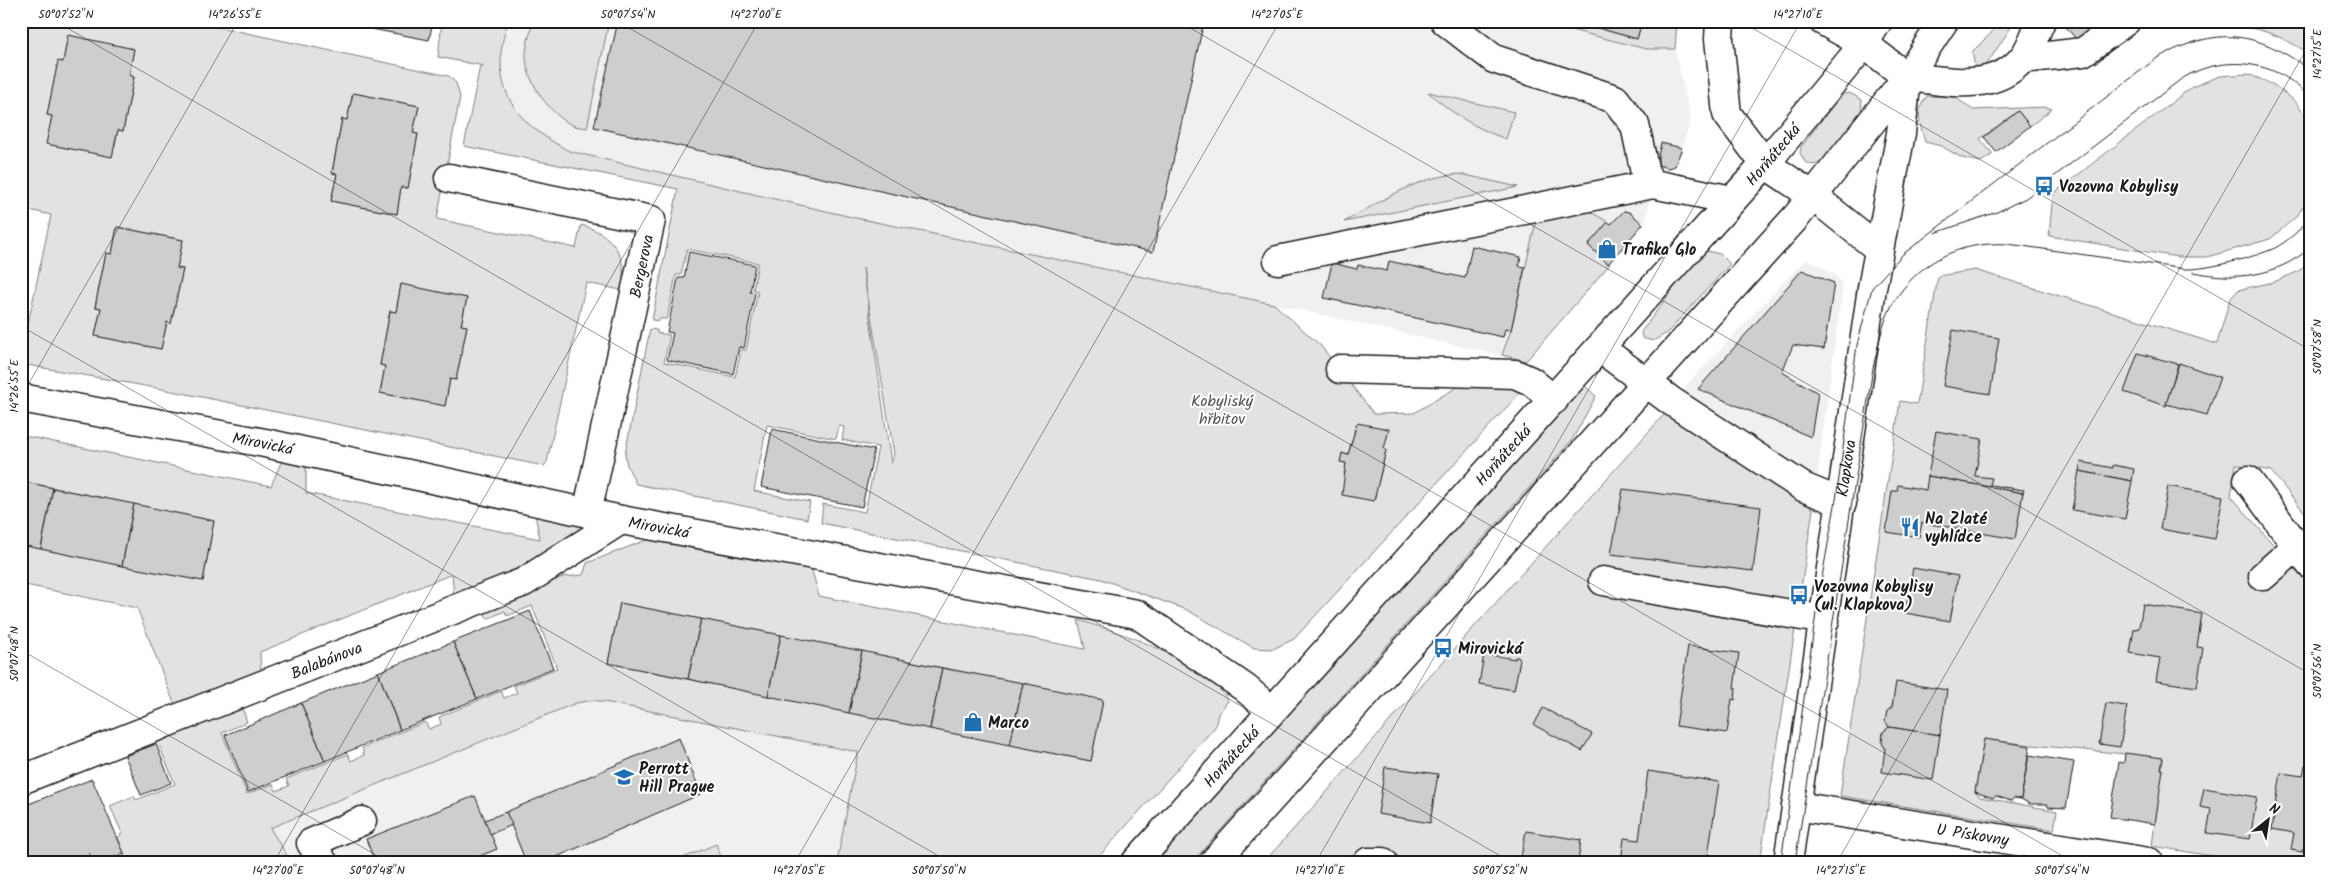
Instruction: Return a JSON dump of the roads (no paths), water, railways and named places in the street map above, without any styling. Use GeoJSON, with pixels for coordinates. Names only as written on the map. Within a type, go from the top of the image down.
{"type":"FeatureCollection","features":[{"type":"Feature","properties":{"kind":"street"},"geometry":{"type":"LineString","coordinates":[[1445,21],[1494,59],[1615,99],[1636,125],[1645,173],[1653,184]]}},
{"type":"Feature","properties":{"kind":"street"},"geometry":{"type":"LineString","coordinates":[[1720,21],[1719,39],[1727,114],[1765,164],[1813,196],[1879,250]]}},
{"type":"Feature","properties":{"kind":"street"},"geometry":{"type":"LineString","coordinates":[[1823,21],[1864,44],[1907,77],[1967,84],[2002,76],[2023,58],[2041,21]]}},
{"type":"Feature","properties":{"kind":"street","name":"Horňátecká"},"geometry":{"type":"LineString","coordinates":[[1136,862],[1765,164],[1864,44],[1878,21]]}},
{"type":"Feature","properties":{"kind":"street"},"geometry":{"type":"LineString","coordinates":[[1214,862],[1813,196],[1907,77],[1944,21]]}},
{"type":"Feature","properties":{"kind":"street"},"geometry":{"type":"LineString","coordinates":[[2023,58],[2083,52],[2126,21]]}},
{"type":"Feature","properties":{"kind":"street","name":"Klapkova"},"geometry":{"type":"LineString","coordinates":[[1788,862],[1879,250],[1901,133],[1907,77]]}},
{"type":"Feature","properties":{"kind":"street","name":"Bergerova"},"geometry":{"type":"LineString","coordinates":[[450,178],[651,220],[587,513]]}},
{"type":"Feature","properties":{"kind":"street"},"geometry":{"type":"LineString","coordinates":[[1278,260],[1653,184],[1732,200]]}},
{"type":"Feature","properties":{"kind":"street"},"geometry":{"type":"LineString","coordinates":[[1600,348],[1645,382],[1803,487],[1842,503]]}},
{"type":"Feature","properties":{"kind":"street"},"geometry":{"type":"LineString","coordinates":[[1340,369],[1516,374],[1531,381],[1554,400]]}},
{"type":"Feature","properties":{"kind":"street","name":"Mirovická"},"geometry":{"type":"LineString","coordinates":[[21,398],[265,443],[621,520],[1137,614],[1244,688],[1272,711]]}},
{"type":"Feature","properties":{"kind":"street"},"geometry":{"type":"LineString","coordinates":[[2248,480],[2303,556],[2263,576]]}},
{"type":"Feature","properties":{"kind":"street","name":"Balabánova"},"geometry":{"type":"LineString","coordinates":[[21,780],[524,582],[621,520]]}},
{"type":"Feature","properties":{"kind":"street"},"geometry":{"type":"LineString","coordinates":[[1603,581],[1825,620]]}},
{"type":"Feature","properties":{"kind":"street","name":"U Pískovny"},"geometry":{"type":"LineString","coordinates":[[1796,806],[2149,862]]}},
{"type":"Feature","properties":{"kind":"street"},"geometry":{"type":"LineString","coordinates":[[323,862],[311,843],[362,821]]}},
{"type":"Feature","properties":{"kind":"street"},"geometry":{"type":"LineString","coordinates":[[1368,862],[1383,862]]}},
{"type":"Feature","properties":{"kind":"tram line"},"geometry":{"type":"LineString","coordinates":[[1781,862],[1818,599],[1836,500],[1857,345],[1872,288],[1902,255],[2157,58],[2199,41],[2218,37],[2236,37],[2254,40],[2271,47],[2310,70]]}},
{"type":"Feature","properties":{"kind":"tram line"},"geometry":{"type":"LineString","coordinates":[[1935,233],[1997,212],[2026,198],[2180,80],[2196,71],[2213,66],[2231,64],[2249,64],[2266,68],[2282,75],[2310,99]]}},
{"type":"Feature","properties":{"kind":"tram line"},"geometry":{"type":"LineString","coordinates":[[1795,862],[1873,368],[1886,320],[1892,305],[1902,290],[1914,277],[1941,257],[1973,246],[2008,244],[2194,269],[2230,262],[2275,248],[2294,235],[2310,218]]}},
{"type":"Feature","properties":{"kind":"tram line"},"geometry":{"type":"LineString","coordinates":[[2194,272],[2225,276],[2255,274],[2283,265],[2297,258],[2310,248]]}},
{"type":"Feature","properties":{"kind":"place","name":"Vozovna Kobylisy"},"geometry":{"type":"Point","coordinates":[2044,186]}},
{"type":"Feature","properties":{"kind":"place","name":"Trafika Glo"},"geometry":{"type":"Point","coordinates":[1607,249]}},
{"type":"Feature","properties":{"kind":"place","name":"Na Zlaté vyhlídce"},"geometry":{"type":"Point","coordinates":[1910,527]}},
{"type":"Feature","properties":{"kind":"place","name":"Vozovna Kobylisy (ul. Klapkova)"},"geometry":{"type":"Point","coordinates":[1799,595]}},
{"type":"Feature","properties":{"kind":"place","name":"Mirovická"},"geometry":{"type":"Point","coordinates":[1443,648]}},
{"type":"Feature","properties":{"kind":"place","name":"Marco"},"geometry":{"type":"Point","coordinates":[973,722]}},
{"type":"Feature","properties":{"kind":"place","name":"Perrott Hill Prague"},"geometry":{"type":"Point","coordinates":[624,777]}},
{"type":"Feature","properties":{"kind":"park label","name":"Kobyliský hřbitov"},"geometry":{"type":"Point","coordinates":[1222,409]}}]}
